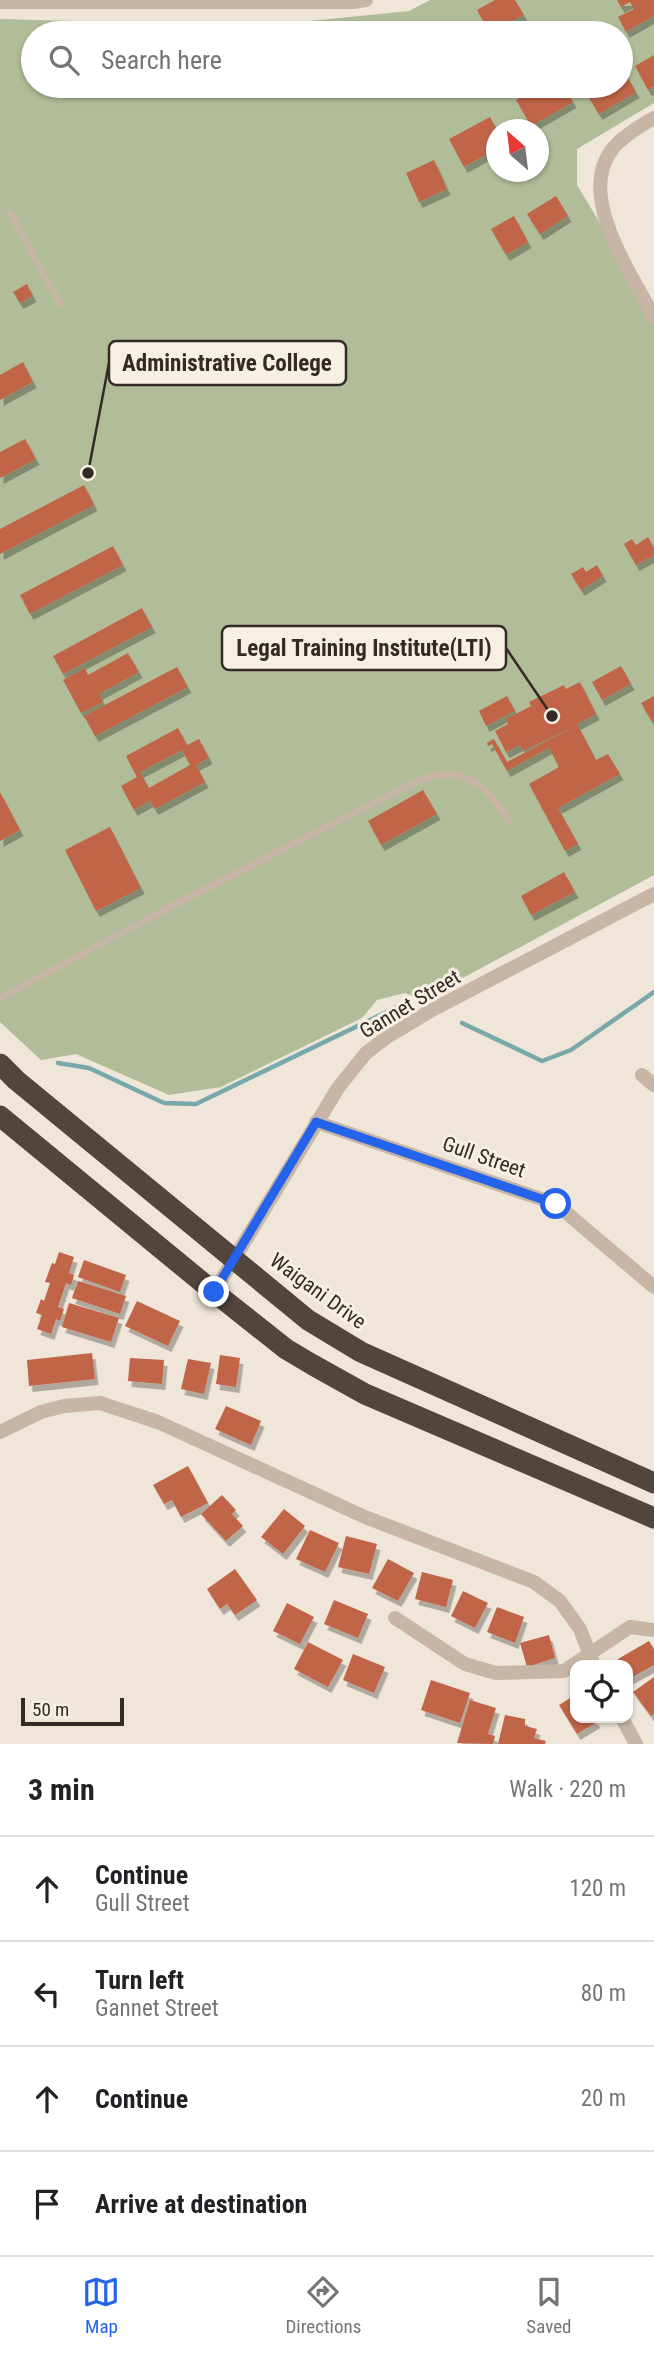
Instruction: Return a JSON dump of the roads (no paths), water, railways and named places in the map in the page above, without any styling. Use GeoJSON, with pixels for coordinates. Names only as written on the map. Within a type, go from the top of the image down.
{"type":"FeatureCollection","features":[{"type":"Feature","properties":{"kind":"highway","name":"Waigani Drive"},"geometry":{"type":"LineString","coordinates":[[0,1064],[308,1320],[361,1352],[654,1483]]}},
{"type":"Feature","properties":{"kind":"highway"},"geometry":{"type":"LineString","coordinates":[[0,1116],[286,1349],[366,1394],[654,1518]]}},
{"type":"Feature","properties":{"kind":"street"},"geometry":{"type":"LineString","coordinates":[[0,2],[366,0]]}},
{"type":"Feature","properties":{"kind":"street"},"geometry":{"type":"LineString","coordinates":[[654,118],[611,150],[601,170],[600,198],[611,234],[654,317]]}},
{"type":"Feature","properties":{"kind":"street","name":"Gannet Street"},"geometry":{"type":"LineString","coordinates":[[214,1292],[316,1122],[360,1059],[387,1037],[432,1010],[654,894]]}},
{"type":"Feature","properties":{"kind":"street","name":"Gull Street"},"geometry":{"type":"LineString","coordinates":[[316,1122],[556,1204],[654,1287]]}},
{"type":"Feature","properties":{"kind":"street"},"geometry":{"type":"LineString","coordinates":[[0,1432],[41,1412],[64,1406],[100,1403],[159,1422],[365,1517],[534,1582],[560,1601],[580,1629],[592,1660],[630,1627],[654,1630]]}},
{"type":"Feature","properties":{"kind":"street"},"geometry":{"type":"LineString","coordinates":[[395,1618],[465,1664],[496,1673],[570,1669]]}},
{"type":"Feature","properties":{"kind":"street"},"geometry":{"type":"LineString","coordinates":[[625,1723],[636,1744]]}},
{"type":"Feature","properties":{"kind":"lane"},"geometry":{"type":"LineString","coordinates":[[10,213],[60,303]]}},
{"type":"Feature","properties":{"kind":"lane"},"geometry":{"type":"LineString","coordinates":[[0,998],[412,783],[439,775],[478,783],[491,793],[509,821]]}},
{"type":"Feature","properties":{"kind":"waterway"},"geometry":{"type":"LineString","coordinates":[[462,1023],[542,1061],[571,1050],[654,992]]}},
{"type":"Feature","properties":{"kind":"waterway"},"geometry":{"type":"LineString","coordinates":[[58,1063],[89,1068],[164,1103],[196,1104],[397,1007]]}},
{"type":"Feature","properties":{"kind":"place","name":"Administrative College"},"geometry":{"type":"Point","coordinates":[88,473]}},
{"type":"Feature","properties":{"kind":"place","name":"Legal Training Institute(LTI)"},"geometry":{"type":"Point","coordinates":[552,716]}}]}
